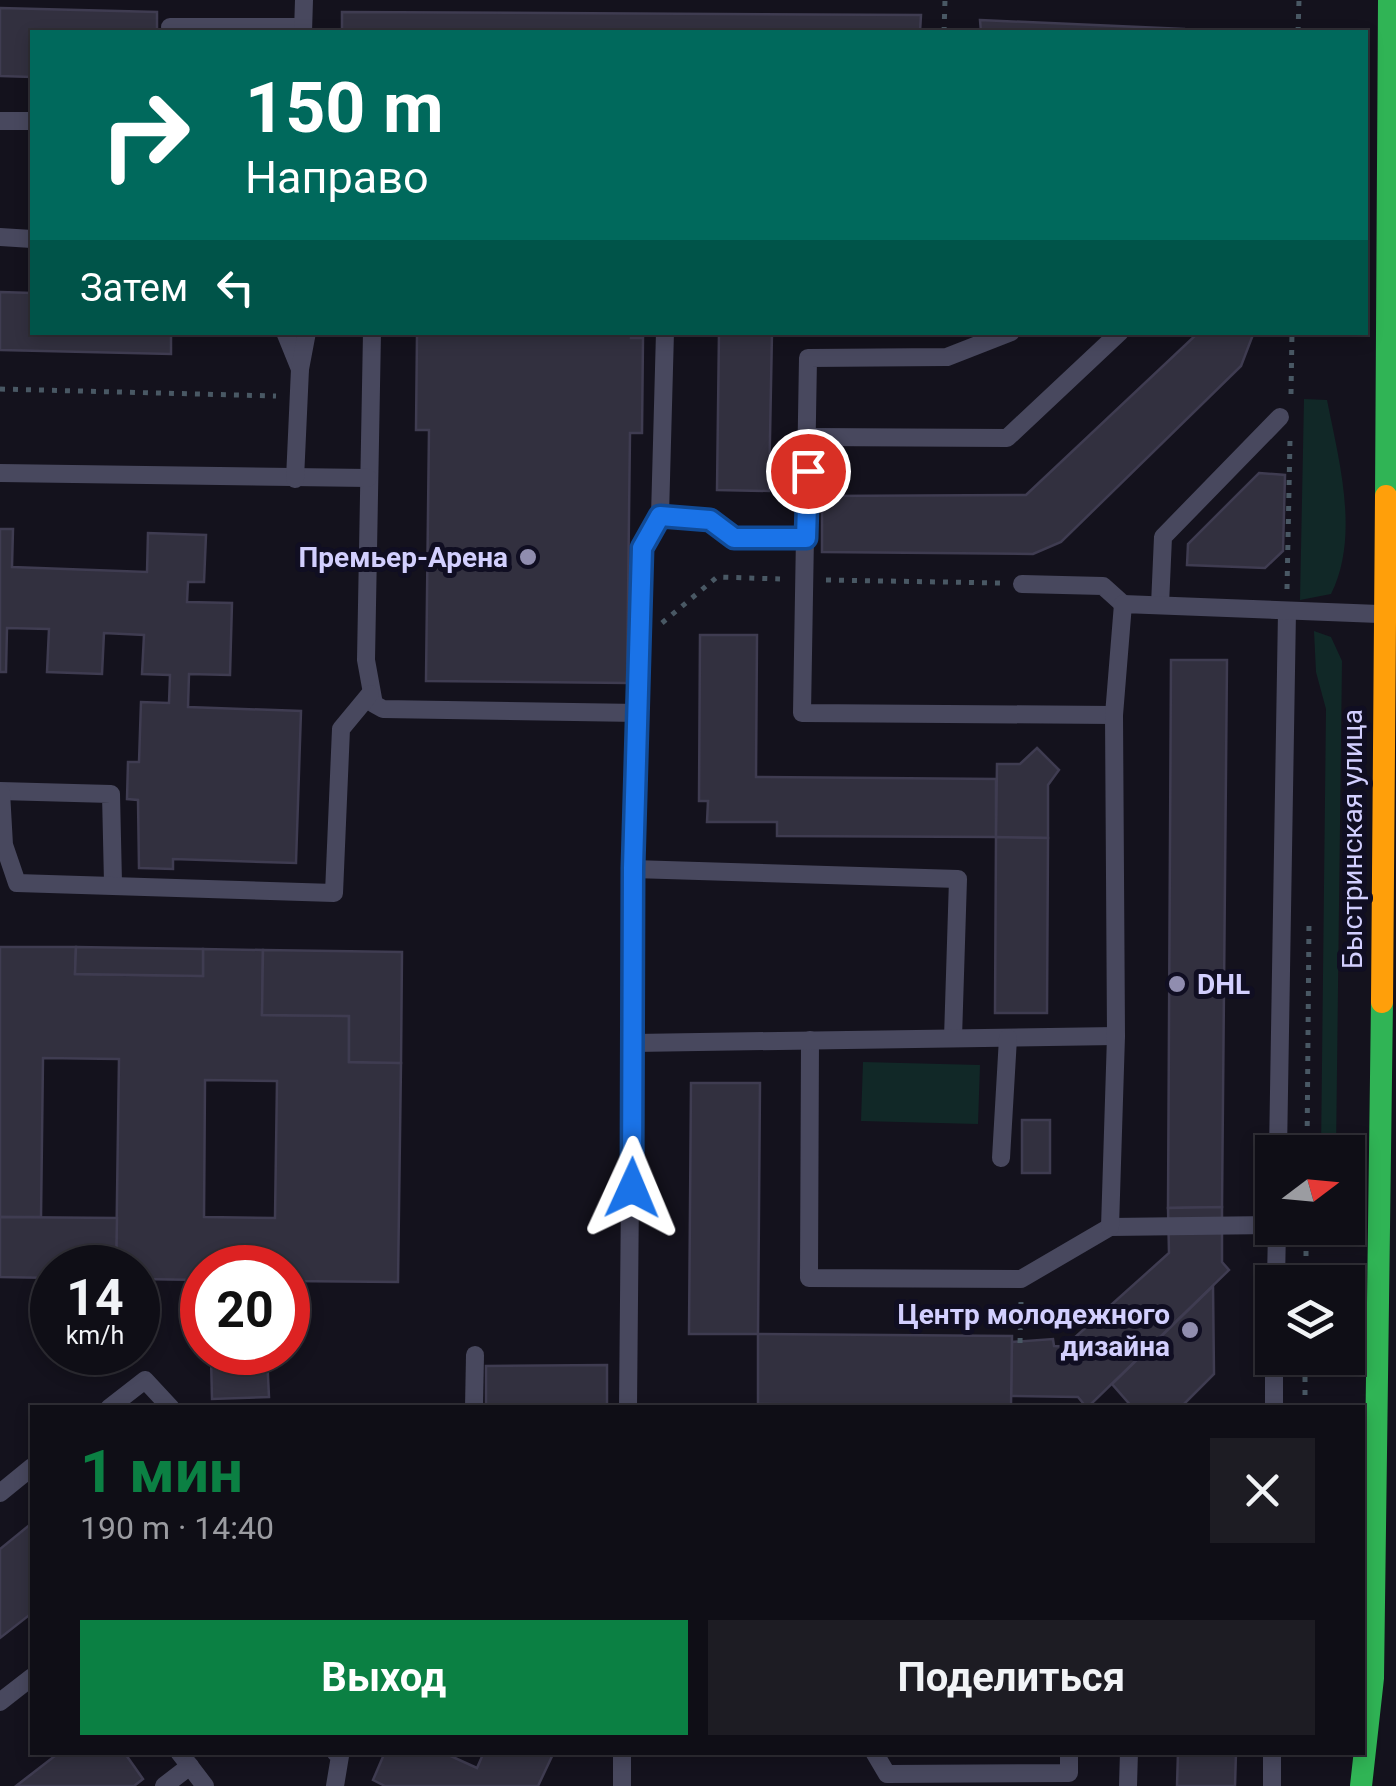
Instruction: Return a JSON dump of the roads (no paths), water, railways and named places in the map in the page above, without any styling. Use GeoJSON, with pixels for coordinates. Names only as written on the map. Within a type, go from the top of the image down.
{"type":"FeatureCollection","features":[{"type":"Feature","properties":{"kind":"main road","name":"Быстринская улица"},"geometry":{"type":"LineString","coordinates":[[1382,1786],[1373,1678],[1369,1515],[1389,821],[1384,614],[1391,438],[1390,0]]}},
{"type":"Feature","properties":{"kind":"main road","name":"Быстринская улица"},"geometry":{"type":"LineString","coordinates":[[1365,1750],[1373,1678]]}},
{"type":"Feature","properties":{"kind":"main road","name":"Быстринская улица"},"geometry":{"type":"LineString","coordinates":[[1361,1786],[1364,1755]]}},
{"type":"Feature","properties":{"kind":"lane"},"geometry":{"type":"LineString","coordinates":[[170,27],[303,30],[304,0]]}},
{"type":"Feature","properties":{"kind":"lane"},"geometry":{"type":"LineString","coordinates":[[0,121],[30,121]]}},
{"type":"Feature","properties":{"kind":"lane"},"geometry":{"type":"LineString","coordinates":[[0,238],[30,238]]}},
{"type":"Feature","properties":{"kind":"lane"},"geometry":{"type":"LineString","coordinates":[[286,335],[300,369]]}},
{"type":"Feature","properties":{"kind":"lane"},"geometry":{"type":"LineString","coordinates":[[295,479],[300,369],[306,335]]}},
{"type":"Feature","properties":{"kind":"lane"},"geometry":{"type":"LineString","coordinates":[[372,335],[366,660],[370,694],[382,709],[640,713]]}},
{"type":"Feature","properties":{"kind":"lane"},"geometry":{"type":"LineString","coordinates":[[628,1405],[633,868],[642,548],[660,516],[665,335]]}},
{"type":"Feature","properties":{"kind":"lane"},"geometry":{"type":"LineString","coordinates":[[1003,335],[946,357],[808,358],[802,713],[1114,715]]}},
{"type":"Feature","properties":{"kind":"lane"},"geometry":{"type":"LineString","coordinates":[[808,438],[1007,438],[1117,335]]}},
{"type":"Feature","properties":{"kind":"lane"},"geometry":{"type":"LineString","coordinates":[[1160,605],[1163,536],[1287,416]]}},
{"type":"Feature","properties":{"kind":"lane"},"geometry":{"type":"LineString","coordinates":[[0,473],[368,478]]}},
{"type":"Feature","properties":{"kind":"lane"},"geometry":{"type":"LineString","coordinates":[[660,516],[710,520],[734,538],[806,538]]}},
{"type":"Feature","properties":{"kind":"lane"},"geometry":{"type":"LineString","coordinates":[[1022,584],[1103,586],[1123,604],[1384,614]]}},
{"type":"Feature","properties":{"kind":"lane"},"geometry":{"type":"LineString","coordinates":[[1110,1227],[1116,1036],[1114,715],[1123,604]]}},
{"type":"Feature","properties":{"kind":"lane"},"geometry":{"type":"LineString","coordinates":[[1278,1135],[1286,611]]}},
{"type":"Feature","properties":{"kind":"lane"},"geometry":{"type":"LineString","coordinates":[[113,883],[111,794],[1,792],[4,845],[17,883],[113,883],[334,893],[341,729],[370,694]]}},
{"type":"Feature","properties":{"kind":"lane"},"geometry":{"type":"LineString","coordinates":[[633,868],[958,880],[953,1038]]}},
{"type":"Feature","properties":{"kind":"lane"},"geometry":{"type":"LineString","coordinates":[[634,1043],[1116,1036]]}},
{"type":"Feature","properties":{"kind":"lane"},"geometry":{"type":"LineString","coordinates":[[1001,1158],[1008,1038]]}},
{"type":"Feature","properties":{"kind":"lane"},"geometry":{"type":"LineString","coordinates":[[810,1040],[809,1278],[1021,1279],[1110,1227],[1255,1226]]}},
{"type":"Feature","properties":{"kind":"lane"},"geometry":{"type":"LineString","coordinates":[[474,1405],[475,1355]]}},
{"type":"Feature","properties":{"kind":"lane"},"geometry":{"type":"LineString","coordinates":[[1274,1375],[1274,1405]]}},
{"type":"Feature","properties":{"kind":"lane"},"geometry":{"type":"LineString","coordinates":[[113,1405],[145,1380],[168,1405]]}},
{"type":"Feature","properties":{"kind":"lane"},"geometry":{"type":"LineString","coordinates":[[0,1493],[30,1470]]}},
{"type":"Feature","properties":{"kind":"lane"},"geometry":{"type":"LineString","coordinates":[[0,1702],[30,1679]]}},
{"type":"Feature","properties":{"kind":"lane"},"geometry":{"type":"LineString","coordinates":[[335,1786],[339,1755]]}},
{"type":"Feature","properties":{"kind":"lane"},"geometry":{"type":"LineString","coordinates":[[622,1755],[622,1786]]}},
{"type":"Feature","properties":{"kind":"lane"},"geometry":{"type":"LineString","coordinates":[[876,1755],[887,1774],[1069,1773],[1069,1755]]}},
{"type":"Feature","properties":{"kind":"lane"},"geometry":{"type":"LineString","coordinates":[[1128,1786],[1129,1755]]}},
{"type":"Feature","properties":{"kind":"lane"},"geometry":{"type":"LineString","coordinates":[[1272,1755],[1272,1786]]}},
{"type":"Feature","properties":{"kind":"lane"},"geometry":{"type":"LineString","coordinates":[[164,1786],[184,1759],[205,1786]]}},
{"type":"Feature","properties":{"kind":"place","name":"Премьер-Арена"},"geometry":{"type":"Point","coordinates":[528,557]}},
{"type":"Feature","properties":{"kind":"place","name":"DHL"},"geometry":{"type":"Point","coordinates":[1177,984]}},
{"type":"Feature","properties":{"kind":"place","name":"Центр молодежного дизайна"},"geometry":{"type":"Point","coordinates":[1190,1330]}}]}
